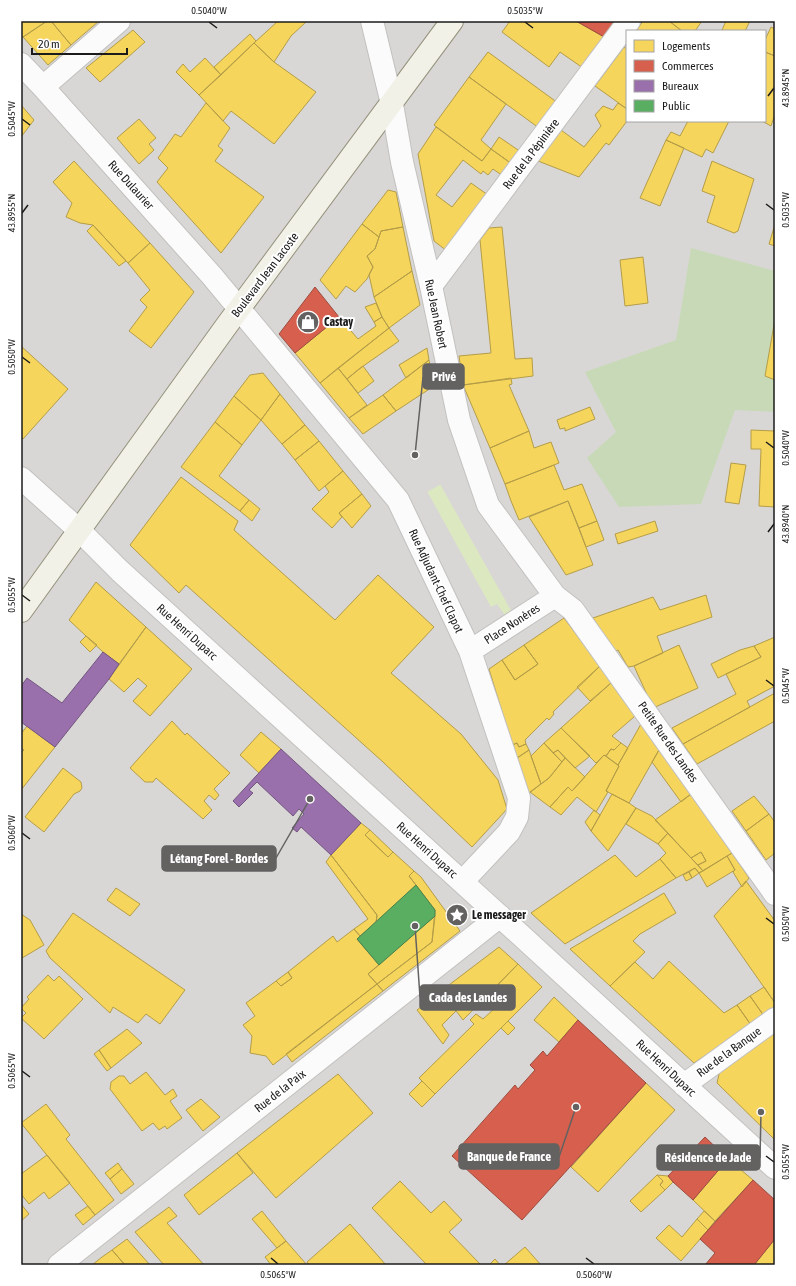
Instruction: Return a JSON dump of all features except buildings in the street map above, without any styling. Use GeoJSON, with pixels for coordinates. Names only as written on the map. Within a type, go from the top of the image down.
{"type":"FeatureCollection","features":[{"type":"Feature","properties":{"kind":"main road","name":"Boulevard Jean Lacoste"},"geometry":{"type":"LineString","coordinates":[[21,611],[239,309],[452,21]]}},
{"type":"Feature","properties":{"kind":"street"},"geometry":{"type":"LineString","coordinates":[[43,86],[119,21]]}},
{"type":"Feature","properties":{"kind":"street","name":"Rue Jean Robert"},"geometry":{"type":"LineString","coordinates":[[372,21],[392,104],[402,162],[431,286],[459,420],[488,505],[555,596]]}},
{"type":"Feature","properties":{"kind":"street","name":"Rue de la Pépinière"},"geometry":{"type":"LineString","coordinates":[[431,286],[629,21]]}},
{"type":"Feature","properties":{"kind":"street","name":"Rue Dulaurier"},"geometry":{"type":"LineString","coordinates":[[21,64],[43,86],[212,276],[239,309]]}},
{"type":"Feature","properties":{"kind":"street","name":"Rue Adjudant-Chef Clapot"},"geometry":{"type":"LineString","coordinates":[[239,309],[398,500],[470,652],[520,798],[517,817],[509,832],[462,882]]}},
{"type":"Feature","properties":{"kind":"street","name":"Rue Henri Duparc"},"geometry":{"type":"LineString","coordinates":[[21,478],[80,531],[120,571],[775,1168]]}},
{"type":"Feature","properties":{"kind":"street","name":"Place Nonères"},"geometry":{"type":"LineString","coordinates":[[470,652],[555,596]]}},
{"type":"Feature","properties":{"kind":"street","name":"Petite Rue des Landes"},"geometry":{"type":"LineString","coordinates":[[555,596],[574,610],[775,894]]}},
{"type":"Feature","properties":{"kind":"street","name":"Rue de la Paix"},"geometry":{"type":"LineString","coordinates":[[59,1265],[500,916]]}},
{"type":"Feature","properties":{"kind":"street","name":"Rue de la Banque"},"geometry":{"type":"LineString","coordinates":[[684,1085],[775,1019]]}},
{"type":"Feature","properties":{"kind":"shaded area"},"geometry":{"type":"Polygon","coordinates":[[[21,21],[775,21],[775,1265],[21,1265],[21,21]]]}},
{"type":"Feature","properties":{"kind":"shaded area"},"geometry":{"type":"Polygon","coordinates":[[[472,21],[497,21],[457,76],[455,44],[472,21]]]}},
{"type":"Feature","properties":{"kind":"shaded area"},"geometry":{"type":"Polygon","coordinates":[[[434,386],[455,476],[415,499],[363,434],[434,386]]]}},
{"type":"Feature","properties":{"kind":"shaded area"},"geometry":{"type":"Polygon","coordinates":[[[454,482],[513,580],[502,586],[445,487],[454,482]]]}},
{"type":"Feature","properties":{"kind":"shaded area"},"geometry":{"type":"Polygon","coordinates":[[[426,495],[489,608],[476,615],[413,503],[426,495]]]}},
{"type":"Feature","properties":{"kind":"shaded area"},"geometry":{"type":"Polygon","coordinates":[[[529,520],[562,575],[553,580],[520,525],[529,520]]]}},
{"type":"Feature","properties":{"kind":"shaded area"},"geometry":{"type":"Polygon","coordinates":[[[548,831],[558,846],[520,872],[510,856],[548,831]]]}},
{"type":"Feature","properties":{"kind":"green space"},"geometry":{"type":"Polygon","coordinates":[[[691,248],[775,271],[775,412],[735,410],[701,504],[619,507],[587,458],[616,432],[585,372],[676,340],[691,248]]]}},
{"type":"Feature","properties":{"kind":"green space"},"geometry":{"type":"Polygon","coordinates":[[[440,484],[513,614],[507,618],[497,604],[491,607],[427,491],[440,484]]]}},
{"type":"Feature","properties":{"kind":"place","name":"Castay"},"geometry":{"type":"Point","coordinates":[308,322]}},
{"type":"Feature","properties":{"kind":"place","name":"Privé"},"geometry":{"type":"Point","coordinates":[415,455]}},
{"type":"Feature","properties":{"kind":"place","name":"Létang Forel - Bordes"},"geometry":{"type":"Point","coordinates":[310,799]}},
{"type":"Feature","properties":{"kind":"place","name":"Le messager"},"geometry":{"type":"Point","coordinates":[457,915]}},
{"type":"Feature","properties":{"kind":"place","name":"Cada des Landes"},"geometry":{"type":"Point","coordinates":[415,926]}},
{"type":"Feature","properties":{"kind":"place","name":"Banque de France"},"geometry":{"type":"Point","coordinates":[576,1107]}},
{"type":"Feature","properties":{"kind":"place","name":"Résidence de Jade"},"geometry":{"type":"Point","coordinates":[761,1112]}}]}
